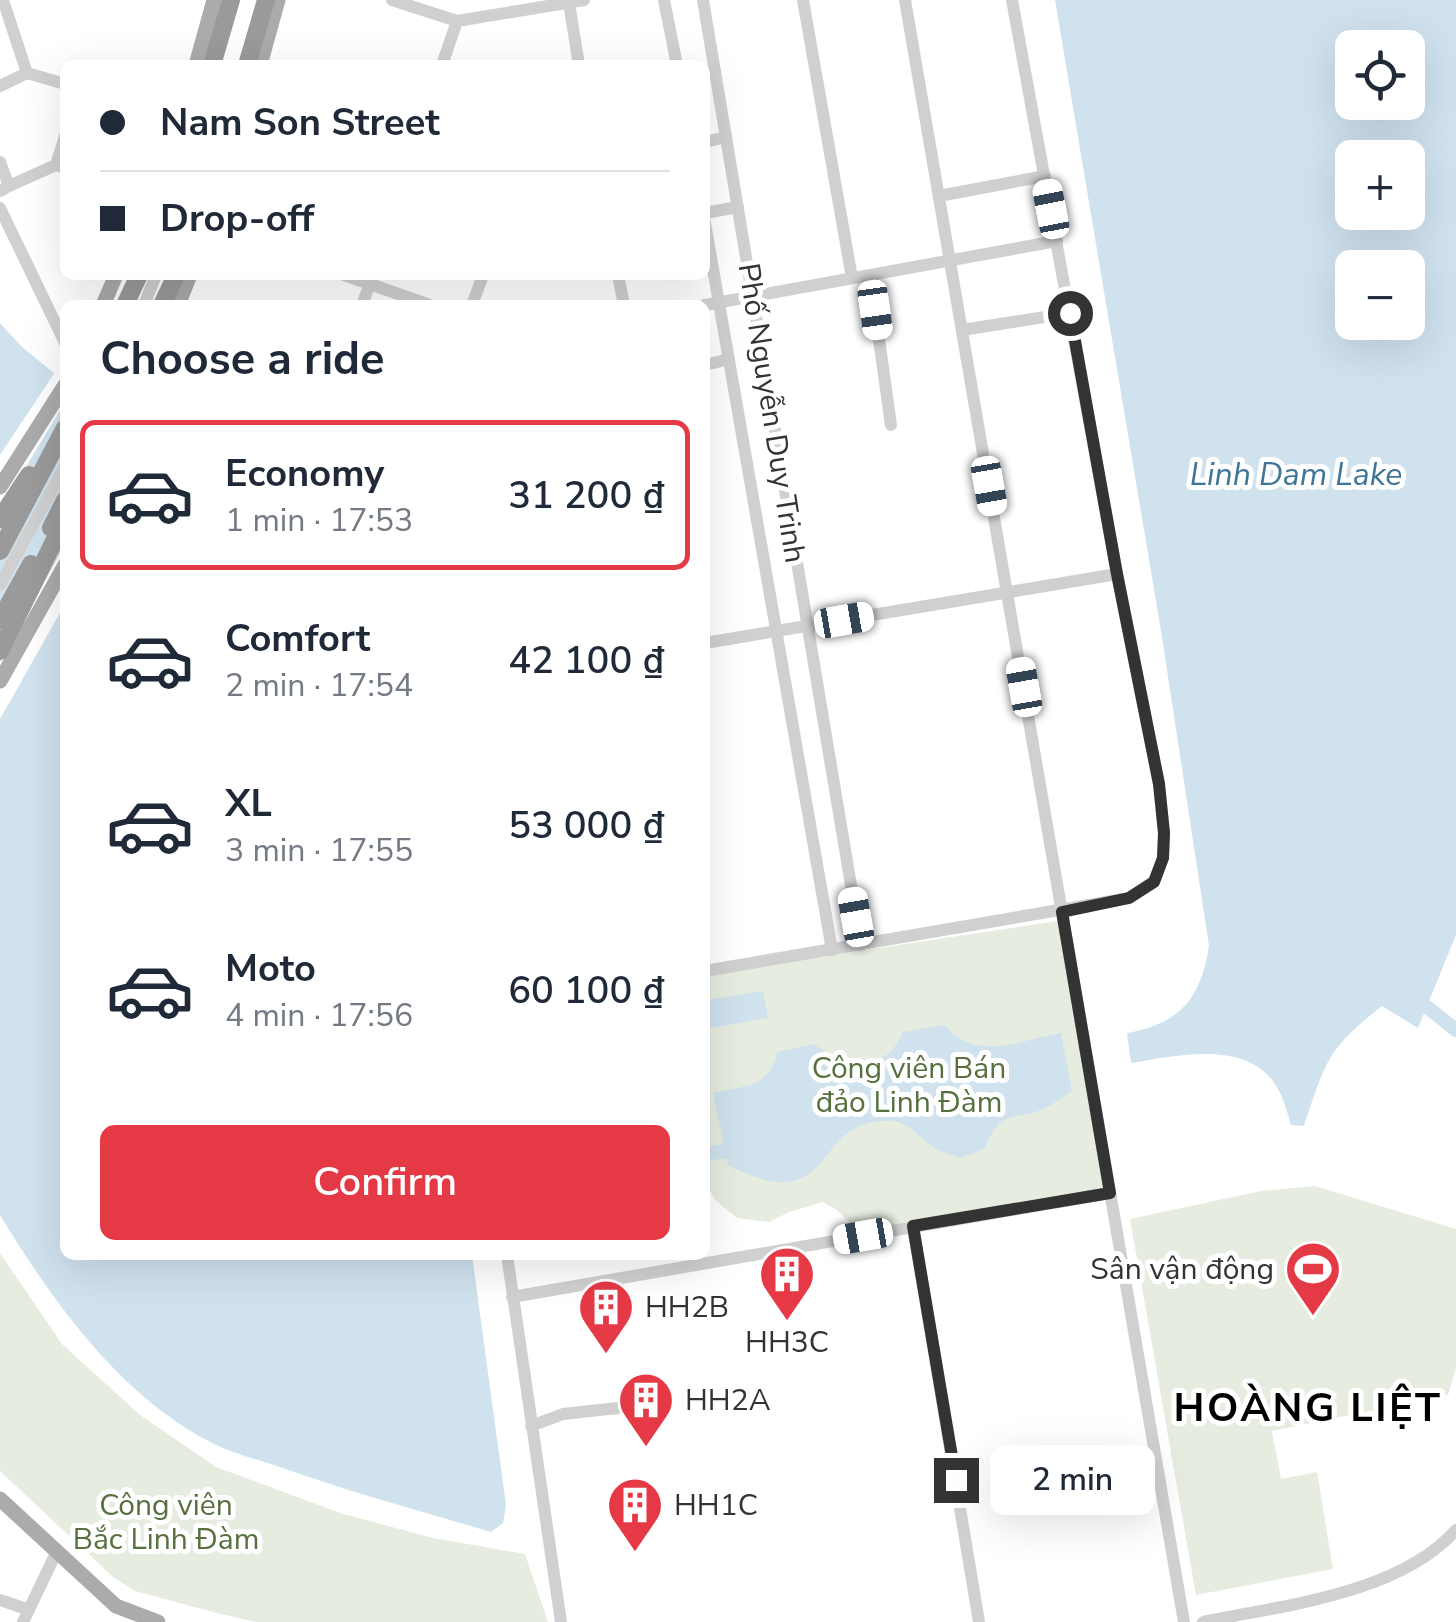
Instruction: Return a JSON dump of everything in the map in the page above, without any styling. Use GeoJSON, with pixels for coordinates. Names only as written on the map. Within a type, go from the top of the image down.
{"type":"FeatureCollection","features":[{"type":"Feature","properties":{"kind":"highway"},"geometry":{"type":"LineString","coordinates":[[213,60],[231,0]]}},
{"type":"Feature","properties":{"kind":"highway"},"geometry":{"type":"LineString","coordinates":[[248,60],[266,0]]}},
{"type":"Feature","properties":{"kind":"highway"},"geometry":{"type":"LineString","coordinates":[[0,519],[60,428]]}},
{"type":"Feature","properties":{"kind":"highway"},"geometry":{"type":"LineString","coordinates":[[0,551],[60,437]]}},
{"type":"Feature","properties":{"kind":"highway"},"geometry":{"type":"LineString","coordinates":[[0,620],[60,509]]}},
{"type":"Feature","properties":{"kind":"highway"},"geometry":{"type":"LineString","coordinates":[[0,651],[60,528]]}},
{"type":"Feature","properties":{"kind":"main road"},"geometry":{"type":"LineString","coordinates":[[197,60],[214,0]]}},
{"type":"Feature","properties":{"kind":"main road"},"geometry":{"type":"LineString","coordinates":[[261,60],[278,0]]}},
{"type":"Feature","properties":{"kind":"main road"},"geometry":{"type":"LineString","coordinates":[[0,486],[60,393]]}},
{"type":"Feature","properties":{"kind":"main road"},"geometry":{"type":"LineString","coordinates":[[0,681],[60,574]]}},
{"type":"Feature","properties":{"kind":"main road"},"geometry":{"type":"LineString","coordinates":[[0,1499],[116,1606],[158,1622]]}},
{"type":"Feature","properties":{"kind":"street"},"geometry":{"type":"LineString","coordinates":[[3,0],[27,72]]}},
{"type":"Feature","properties":{"kind":"street"},"geometry":{"type":"LineString","coordinates":[[392,0],[457,21],[584,0]]}},
{"type":"Feature","properties":{"kind":"street"},"geometry":{"type":"LineString","coordinates":[[664,0],[676,60]]}},
{"type":"Feature","properties":{"kind":"street","name":"Phố Nguyễn Duy Trinh"},"geometry":{"type":"LineString","coordinates":[[703,0],[709,60]]}},
{"type":"Feature","properties":{"kind":"street"},"geometry":{"type":"LineString","coordinates":[[803,0],[852,278]]}},
{"type":"Feature","properties":{"kind":"street"},"geometry":{"type":"LineString","coordinates":[[905,0],[1184,1622]]}},
{"type":"Feature","properties":{"kind":"street"},"geometry":{"type":"LineString","coordinates":[[710,970],[1129,898],[1154,882],[1163,858],[1159,784],[1012,0]]}},
{"type":"Feature","properties":{"kind":"street"},"geometry":{"type":"LineString","coordinates":[[569,3],[579,60]]}},
{"type":"Feature","properties":{"kind":"street"},"geometry":{"type":"LineString","coordinates":[[444,60],[457,21]]}},
{"type":"Feature","properties":{"kind":"street"},"geometry":{"type":"LineString","coordinates":[[0,86],[27,72],[60,82]]}},
{"type":"Feature","properties":{"kind":"street","name":"Phố Nguyễn Duy Trinh"},"geometry":{"type":"LineString","coordinates":[[710,76],[738,206],[861,945]]}},
{"type":"Feature","properties":{"kind":"street"},"geometry":{"type":"LineString","coordinates":[[710,141],[726,137]]}},
{"type":"Feature","properties":{"kind":"street"},"geometry":{"type":"LineString","coordinates":[[0,162],[4,188],[60,166]]}},
{"type":"Feature","properties":{"kind":"street"},"geometry":{"type":"LineString","coordinates":[[939,196],[1045,176]]}},
{"type":"Feature","properties":{"kind":"street"},"geometry":{"type":"LineString","coordinates":[[710,212],[738,206]]}},
{"type":"Feature","properties":{"kind":"street"},"geometry":{"type":"LineString","coordinates":[[0,208],[60,333]]}},
{"type":"Feature","properties":{"kind":"street"},"geometry":{"type":"LineString","coordinates":[[712,304],[1057,241]]}},
{"type":"Feature","properties":{"kind":"street"},"geometry":{"type":"LineString","coordinates":[[870,275],[891,425]]}},
{"type":"Feature","properties":{"kind":"street"},"geometry":{"type":"LineString","coordinates":[[372,280],[418,300]]}},
{"type":"Feature","properties":{"kind":"street","name":"Phố Nguyễn Duy Trinh"},"geometry":{"type":"LineString","coordinates":[[712,304],[729,359],[832,950]]}},
{"type":"Feature","properties":{"kind":"street"},"geometry":{"type":"LineString","coordinates":[[962,330],[1070,313]]}},
{"type":"Feature","properties":{"kind":"street"},"geometry":{"type":"LineString","coordinates":[[710,363],[729,359]]}},
{"type":"Feature","properties":{"kind":"street"},"geometry":{"type":"LineString","coordinates":[[0,585],[60,475]]}},
{"type":"Feature","properties":{"kind":"street"},"geometry":{"type":"LineString","coordinates":[[710,641],[1117,574]]}},
{"type":"Feature","properties":{"kind":"street"},"geometry":{"type":"LineString","coordinates":[[512,1297],[1110,1193]]}},
{"type":"Feature","properties":{"kind":"street"},"geometry":{"type":"LineString","coordinates":[[913,1226],[979,1622]]}},
{"type":"Feature","properties":{"kind":"street"},"geometry":{"type":"LineString","coordinates":[[508,1260],[561,1622]]}},
{"type":"Feature","properties":{"kind":"street"},"geometry":{"type":"LineString","coordinates":[[531,1426],[562,1414],[645,1405]]}},
{"type":"Feature","properties":{"kind":"street"},"geometry":{"type":"LineString","coordinates":[[1203,1622],[1367,1584],[1412,1567],[1440,1548],[1456,1530]]}},
{"type":"Feature","properties":{"kind":"street"},"geometry":{"type":"LineString","coordinates":[[0,1600],[26,1616],[56,1552]]}},
{"type":"Feature","properties":{"kind":"green space","name":"Công viên Bán đảo Linh Đàm"},"geometry":{"type":"Polygon","coordinates":[[[1064,920],[1110,1193],[863,1236],[823,1202],[769,1222],[737,1218],[710,1191],[710,973],[1064,920]]]}},
{"type":"Feature","properties":{"kind":"green space"},"geometry":{"type":"Polygon","coordinates":[[[1315,1186],[1456,1229],[1456,1368],[1448,1395],[1272,1431],[1281,1479],[1317,1472],[1333,1569],[1196,1595],[1130,1219],[1261,1191],[1315,1186]]]}},
{"type":"Feature","properties":{"kind":"green space","name":"Công viên Bắc Linh Đàm"},"geometry":{"type":"Polygon","coordinates":[[[0,1253],[62,1344],[140,1415],[216,1467],[340,1513],[433,1538],[525,1554],[548,1622],[255,1622],[135,1591],[113,1577],[0,1471],[0,1253]]]}},
{"type":"Feature","properties":{"kind":"water","name":"Linh Dam Lake"},"geometry":{"type":"Polygon","coordinates":[[[1055,0],[1456,0],[1456,935],[1418,1028],[1382,1006],[1364,1021],[1331,1058],[1304,1126],[1291,1125],[1281,1095],[1269,1077],[1254,1064],[1235,1057],[1193,1054],[1131,1063],[1127,1033],[1161,1023],[1184,1006],[1200,981],[1209,946],[1162,637],[1055,0]]]}},
{"type":"Feature","properties":{"kind":"water"},"geometry":{"type":"Polygon","coordinates":[[[0,323],[60,378],[60,1260],[473,1260],[506,1505],[503,1523],[491,1532],[359,1493],[216,1445],[182,1425],[120,1375],[92,1345],[43,1281],[0,1215],[0,323]]]}},
{"type":"Feature","properties":{"kind":"water"},"geometry":{"type":"Polygon","coordinates":[[[763,991],[768,1018],[710,1028],[710,999],[763,991]]]}},
{"type":"Feature","properties":{"kind":"water"},"geometry":{"type":"Polygon","coordinates":[[[944,1025],[970,1043],[984,1046],[1014,1044],[1061,1033],[1072,1091],[1040,1111],[1003,1120],[984,1149],[960,1158],[938,1150],[906,1125],[893,1121],[866,1124],[848,1134],[807,1175],[789,1182],[764,1180],[728,1165],[713,1093],[762,1079],[774,1064],[777,1052],[814,1044],[848,1069],[882,1058],[894,1048],[903,1032],[944,1025]]]}},
{"type":"Feature","properties":{"kind":"pier"},"geometry":{"type":"Polygon","coordinates":[[[57,369],[60,410],[0,510],[0,455],[57,369]]]}},
{"type":"Feature","properties":{"kind":"pier"},"geometry":{"type":"Polygon","coordinates":[[[60,553],[60,613],[0,719],[0,663],[60,553]]]}},
{"type":"Feature","properties":{"kind":"waterway"},"geometry":{"type":"LineString","coordinates":[[1427,1007],[1456,1030]]}},
{"type":"Feature","properties":{"kind":"waterway"},"geometry":{"type":"LineString","coordinates":[[710,1153],[725,1151]]}},
{"type":"Feature","properties":{"kind":"place","name":"Sân vận động"},"geometry":{"type":"Point","coordinates":[1313,1318]}},
{"type":"Feature","properties":{"kind":"place","name":"HH3C"},"geometry":{"type":"Point","coordinates":[787,1323]}},
{"type":"Feature","properties":{"kind":"place","name":"HH2B"},"geometry":{"type":"Point","coordinates":[606,1356]}},
{"type":"Feature","properties":{"kind":"place","name":"HH2A"},"geometry":{"type":"Point","coordinates":[646,1449]}},
{"type":"Feature","properties":{"kind":"place","name":"HH1C"},"geometry":{"type":"Point","coordinates":[635,1554]}},
{"type":"Feature","properties":{"kind":"district","name":"HOÀNG LIỆT"},"geometry":{"type":"Point","coordinates":[1308,1407]}},
{"type":"Feature","properties":{"kind":"route"},"geometry":{"type":"LineString","coordinates":[[956,1480],[913,1226],[1110,1193],[1062,912],[1129,898],[1154,882],[1163,858],[1159,784],[1070,313]]}}]}
